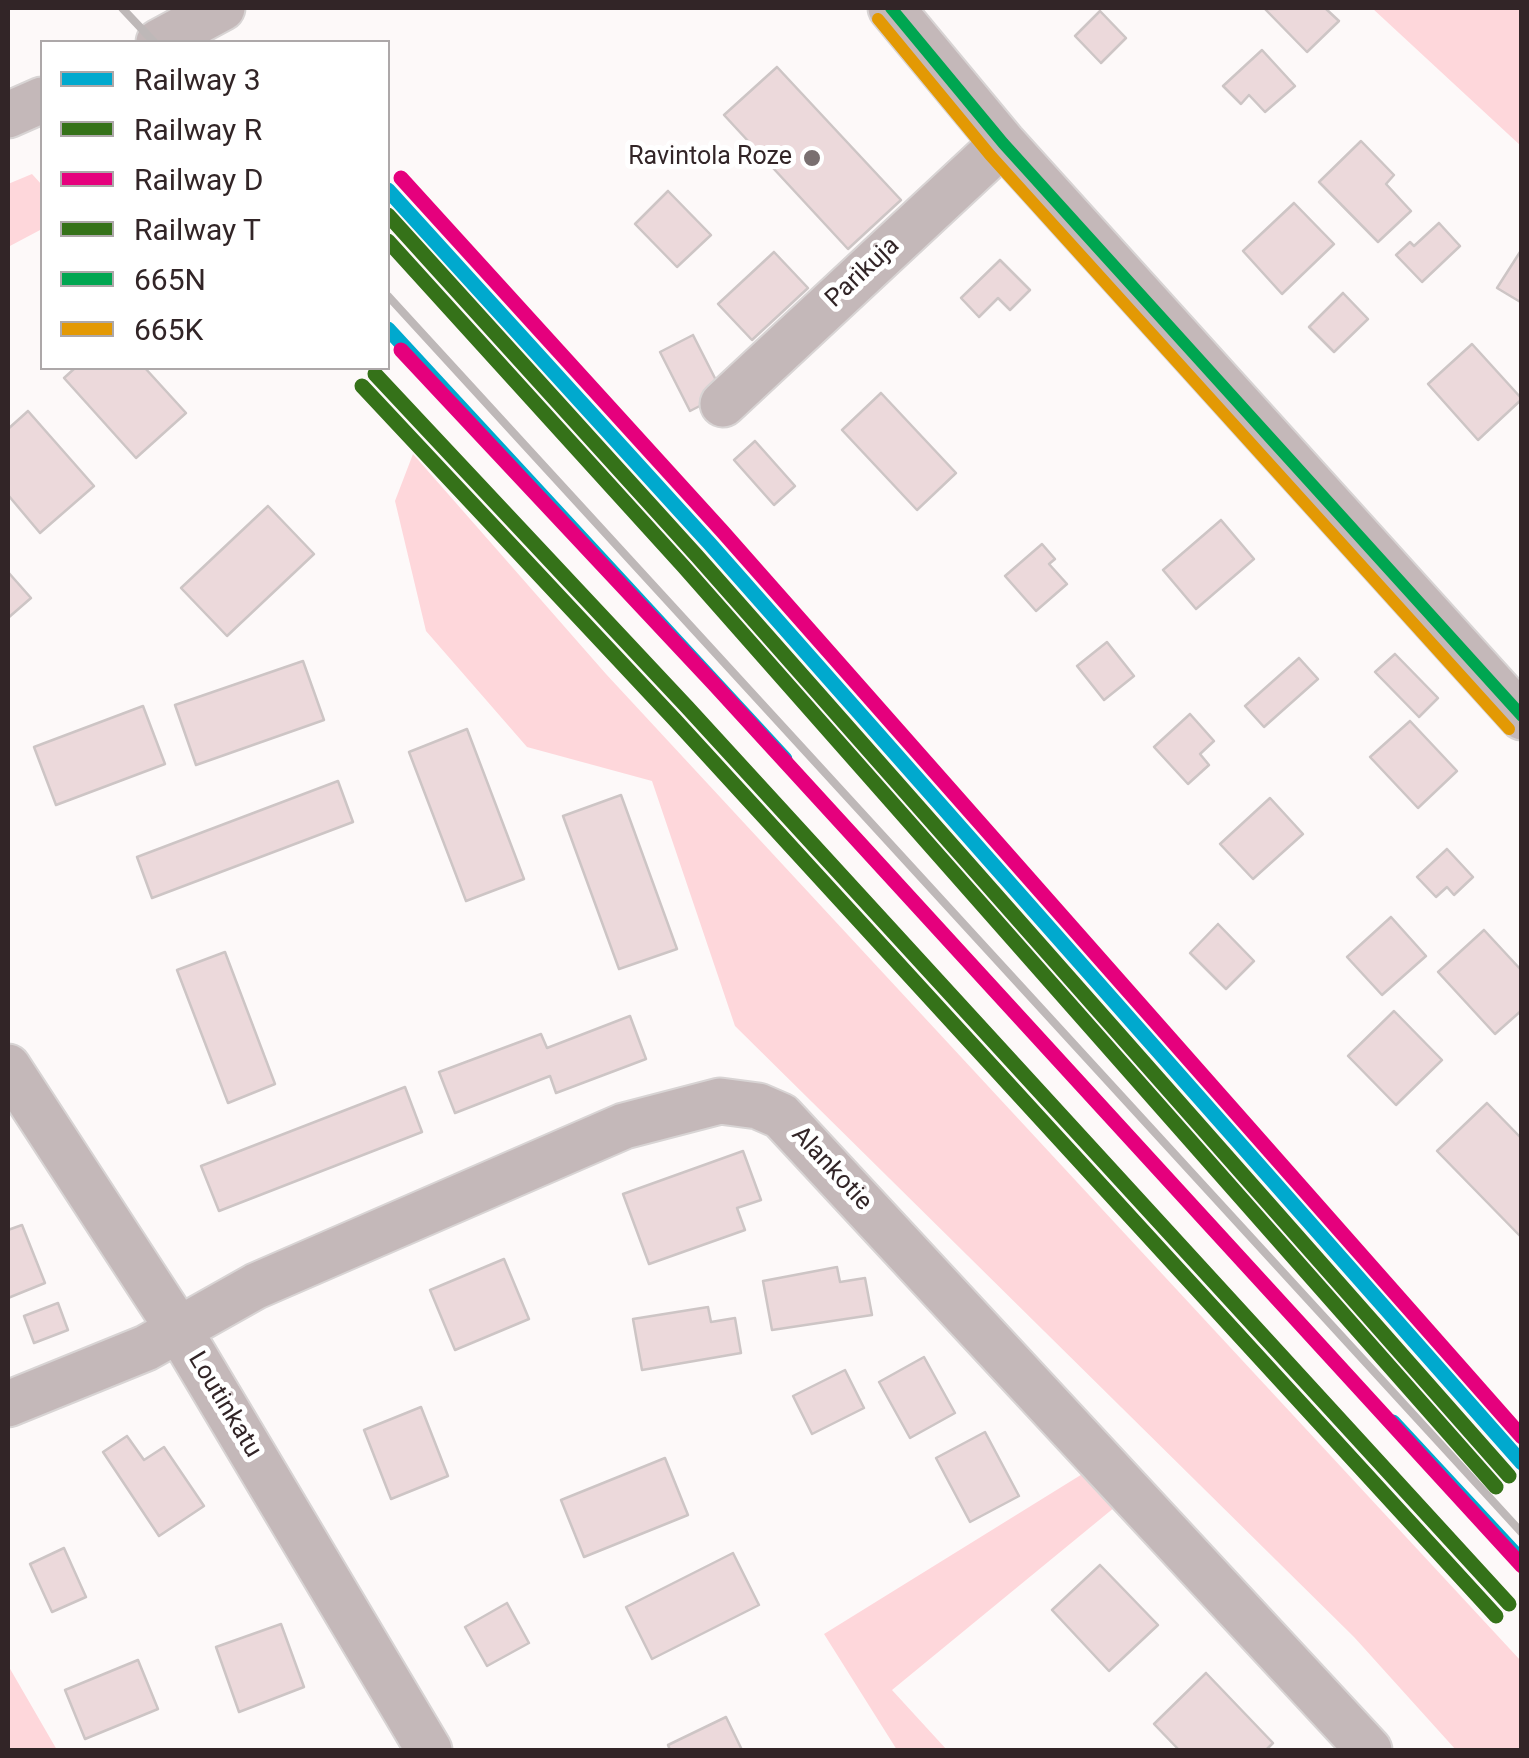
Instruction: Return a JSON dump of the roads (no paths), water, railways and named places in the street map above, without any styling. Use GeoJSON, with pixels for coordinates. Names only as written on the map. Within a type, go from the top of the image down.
{"type":"FeatureCollection","features":[{"type":"Feature","properties":{"kind":"street"},"geometry":{"type":"LineString","coordinates":[[163,40],[222,8]]}},
{"type":"Feature","properties":{"kind":"street"},"geometry":{"type":"LineString","coordinates":[[891,8],[1004,143],[1522,717]]}},
{"type":"Feature","properties":{"kind":"street"},"geometry":{"type":"LineString","coordinates":[[8,115],[40,101]]}},
{"type":"Feature","properties":{"kind":"street","name":"Parikuja"},"geometry":{"type":"LineString","coordinates":[[723,404],[1004,143]]}},
{"type":"Feature","properties":{"kind":"street","name":"Loutinkatu"},"geometry":{"type":"LineString","coordinates":[[8,1066],[180,1330],[429,1750]]}},
{"type":"Feature","properties":{"kind":"street","name":"Alankotie"},"geometry":{"type":"LineString","coordinates":[[8,1404],[146,1348],[256,1286],[624,1126],[720,1101],[758,1106],[781,1116],[1369,1750]]}},
{"type":"Feature","properties":{"kind":"railway"},"geometry":{"type":"LineString","coordinates":[[122,8],[152,40]]}},
{"type":"Feature","properties":{"kind":"railway"},"geometry":{"type":"LineString","coordinates":[[390,298],[1522,1533]]}},
{"type":"Feature","properties":{"kind":"rail line","name":"D"},"geometry":{"type":"LineString","coordinates":[[401,178],[723,532],[1522,1437]]}},
{"type":"Feature","properties":{"kind":"rail line","name":"3"},"geometry":{"type":"LineString","coordinates":[[390,192],[710,544],[1522,1463]]}},
{"type":"Feature","properties":{"kind":"rail line","name":"R"},"geometry":{"type":"LineString","coordinates":[[390,217],[697,556],[1509,1476]]}},
{"type":"Feature","properties":{"kind":"rail line","name":"T"},"geometry":{"type":"LineString","coordinates":[[390,243],[684,567],[1496,1487]]}},
{"type":"Feature","properties":{"kind":"rail line","name":"3"},"geometry":{"type":"LineString","coordinates":[[390,331],[785,759]]}},
{"type":"Feature","properties":{"kind":"rail line","name":"D"},"geometry":{"type":"LineString","coordinates":[[401,350],[714,684],[1522,1566]]}},
{"type":"Feature","properties":{"kind":"rail line","name":"R"},"geometry":{"type":"LineString","coordinates":[[375,374],[688,708],[1509,1604]]}},
{"type":"Feature","properties":{"kind":"rail line","name":"T"},"geometry":{"type":"LineString","coordinates":[[362,386],[675,720],[1496,1616]]}},
{"type":"Feature","properties":{"kind":"rail line","name":"3"},"geometry":{"type":"LineString","coordinates":[[1393,1422],[1522,1561]]}},
{"type":"Feature","properties":{"kind":"place","name":"Ravintola Roze"},"geometry":{"type":"Point","coordinates":[812,158]}}]}
